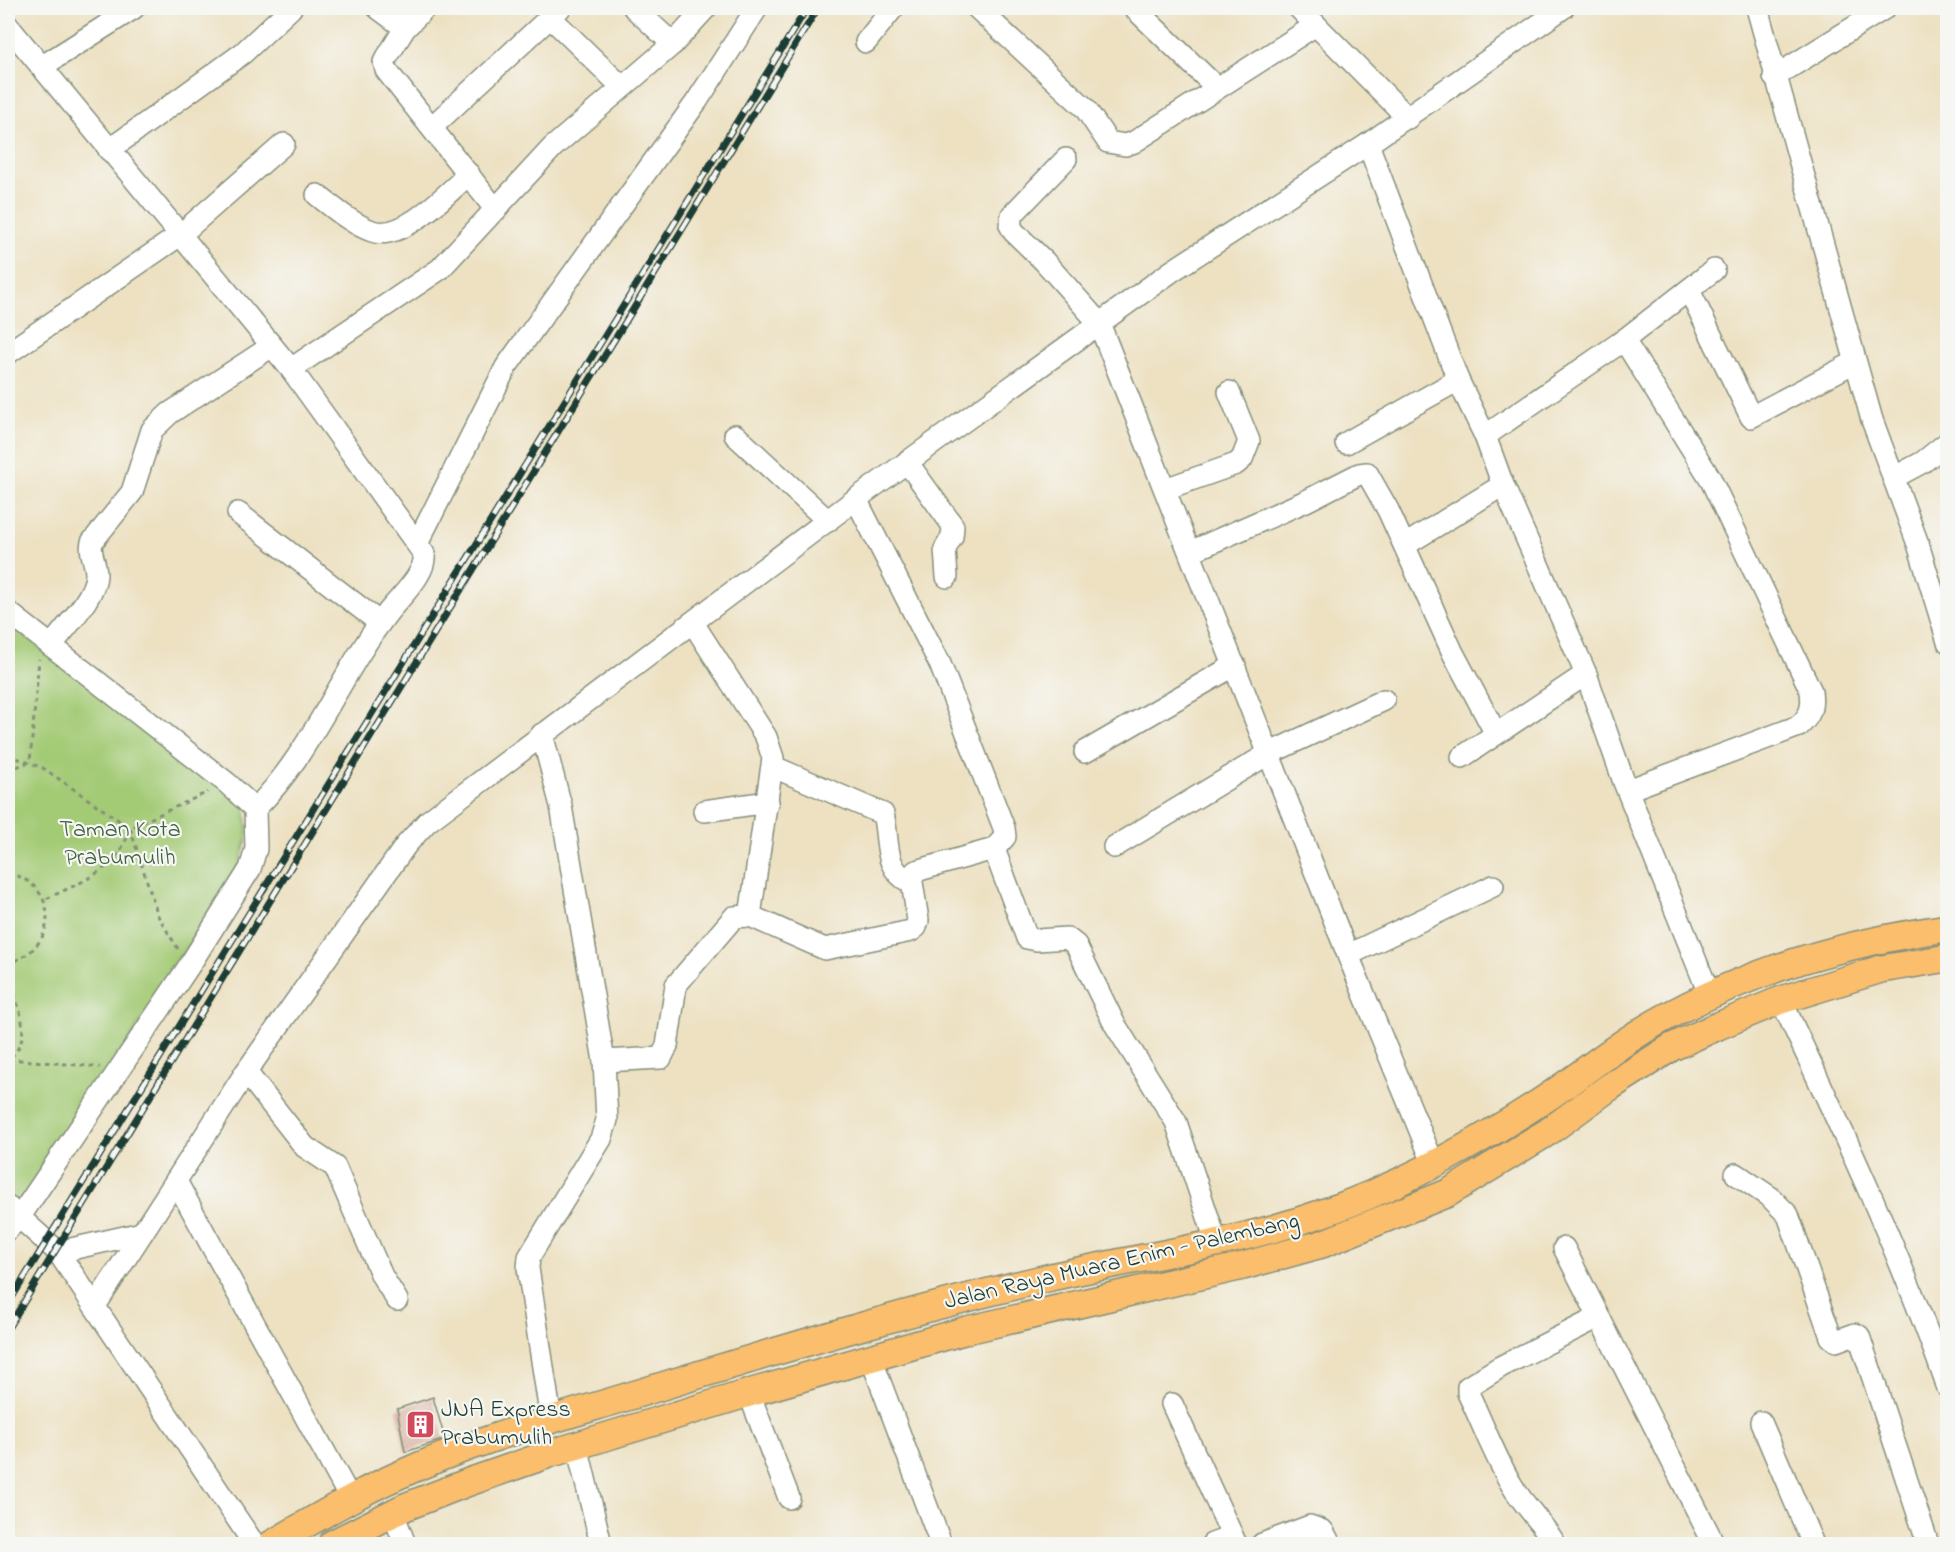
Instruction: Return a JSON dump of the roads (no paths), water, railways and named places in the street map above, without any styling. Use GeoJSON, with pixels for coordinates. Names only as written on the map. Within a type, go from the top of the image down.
{"type":"FeatureCollection","features":[{"type":"Feature","properties":{"kind":"main road","name":"Jalan Raya Muara Enim - Palembang"},"geometry":{"type":"LineString","coordinates":[[272,1545],[350,1498],[459,1450],[551,1420],[949,1302],[1216,1241],[1317,1215],[1375,1194],[1434,1165],[1539,1103],[1600,1058],[1658,1022],[1710,996],[1772,971],[1842,948],[1947,928]]}},
{"type":"Feature","properties":{"kind":"main road","name":"Jalan Raya Muara Enim - Palembang"},"geometry":{"type":"LineString","coordinates":[[332,1545],[393,1513],[468,1482],[748,1393],[978,1327],[1243,1266],[1322,1244],[1448,1193],[1548,1132],[1611,1086],[1672,1047],[1781,1000],[1881,969],[1947,958]]}},
{"type":"Feature","properties":{"kind":"main road"},"geometry":{"type":"LineString","coordinates":[[671,1383],[682,1414]]}},
{"type":"Feature","properties":{"kind":"main road"},"geometry":{"type":"LineString","coordinates":[[630,1396],[642,1427]]}},
{"type":"Feature","properties":{"kind":"street"},"geometry":{"type":"LineString","coordinates":[[41,67],[134,8]]}},
{"type":"Feature","properties":{"kind":"street"},"geometry":{"type":"LineString","coordinates":[[110,150],[243,53],[291,8]]}},
{"type":"Feature","properties":{"kind":"street"},"geometry":{"type":"LineString","coordinates":[[378,8],[405,28]]}},
{"type":"Feature","properties":{"kind":"street"},"geometry":{"type":"LineString","coordinates":[[425,8],[405,28],[384,62],[386,70],[389,78],[433,126],[496,210]]}},
{"type":"Feature","properties":{"kind":"street"},"geometry":{"type":"LineString","coordinates":[[634,8],[673,44]]}},
{"type":"Feature","properties":{"kind":"street"},"geometry":{"type":"LineString","coordinates":[[291,369],[440,269],[553,147],[621,86],[673,44],[706,8]]}},
{"type":"Feature","properties":{"kind":"street"},"geometry":{"type":"LineString","coordinates":[[417,542],[506,367],[558,291],[697,101],[757,8]]}},
{"type":"Feature","properties":{"kind":"street"},"geometry":{"type":"LineString","coordinates":[[866,42],[893,8]]}},
{"type":"Feature","properties":{"kind":"street"},"geometry":{"type":"LineString","coordinates":[[977,8],[1085,108],[1108,142],[1116,145],[1134,142],[1216,87],[1316,25]]}},
{"type":"Feature","properties":{"kind":"street"},"geometry":{"type":"LineString","coordinates":[[1134,8],[1216,87]]}},
{"type":"Feature","properties":{"kind":"street"},"geometry":{"type":"LineString","coordinates":[[1299,8],[1408,118]]}},
{"type":"Feature","properties":{"kind":"street"},"geometry":{"type":"LineString","coordinates":[[95,1306],[246,1072],[406,844],[427,822],[856,499],[1099,323],[1182,264],[1408,118],[1563,8]]}},
{"type":"Feature","properties":{"kind":"street"},"geometry":{"type":"LineString","coordinates":[[1757,8],[1774,77],[1855,362],[1893,478],[1918,544],[1947,642]]}},
{"type":"Feature","properties":{"kind":"street"},"geometry":{"type":"LineString","coordinates":[[1774,77],[1885,8]]}},
{"type":"Feature","properties":{"kind":"street"},"geometry":{"type":"LineString","coordinates":[[433,126],[555,12],[621,86]]}},
{"type":"Feature","properties":{"kind":"street"},"geometry":{"type":"LineString","coordinates":[[8,26],[291,369],[417,542],[425,559],[422,569],[380,623],[279,784],[255,809],[256,849],[250,868],[189,966],[120,1068],[11,1218],[58,1252],[254,1545]]}},
{"type":"Feature","properties":{"kind":"street"},"geometry":{"type":"LineString","coordinates":[[8,352],[180,235],[284,144]]}},
{"type":"Feature","properties":{"kind":"street"},"geometry":{"type":"LineString","coordinates":[[1368,144],[1458,380],[1485,436],[1503,485],[1586,674],[1628,790],[1710,996]]}},
{"type":"Feature","properties":{"kind":"street"},"geometry":{"type":"LineString","coordinates":[[1066,159],[1012,215],[1010,225],[1099,323],[1268,754],[1434,1165]]}},
{"type":"Feature","properties":{"kind":"street"},"geometry":{"type":"LineString","coordinates":[[317,195],[360,226],[383,233],[399,229],[424,214],[468,174]]}},
{"type":"Feature","properties":{"kind":"street"},"geometry":{"type":"LineString","coordinates":[[1485,436],[1624,340],[1714,270]]}},
{"type":"Feature","properties":{"kind":"street"},"geometry":{"type":"LineString","coordinates":[[1689,290],[1750,417],[1855,362]]}},
{"type":"Feature","properties":{"kind":"street"},"geometry":{"type":"LineString","coordinates":[[1624,340],[1721,498],[1811,691],[1813,705],[1809,717],[1799,726],[1628,790]]}},
{"type":"Feature","properties":{"kind":"street"},"geometry":{"type":"LineString","coordinates":[[46,642],[90,594],[96,574],[90,547],[132,492],[152,430],[170,413],[272,346]]}},
{"type":"Feature","properties":{"kind":"street"},"geometry":{"type":"LineString","coordinates":[[1346,443],[1458,380]]}},
{"type":"Feature","properties":{"kind":"street"},"geometry":{"type":"LineString","coordinates":[[1165,489],[1236,464],[1242,459],[1249,441],[1229,392]]}},
{"type":"Feature","properties":{"kind":"street"},"geometry":{"type":"LineString","coordinates":[[735,435],[828,520]]}},
{"type":"Feature","properties":{"kind":"street"},"geometry":{"type":"LineString","coordinates":[[1893,478],[1923,462],[1947,442]]}},
{"type":"Feature","properties":{"kind":"street"},"geometry":{"type":"LineString","coordinates":[[907,462],[952,526],[952,537],[945,549],[947,577]]}},
{"type":"Feature","properties":{"kind":"street"},"geometry":{"type":"LineString","coordinates":[[1190,552],[1364,472],[1370,475],[1405,545],[1448,644],[1496,734]]}},
{"type":"Feature","properties":{"kind":"street"},"geometry":{"type":"LineString","coordinates":[[1405,545],[1503,485]]}},
{"type":"Feature","properties":{"kind":"street"},"geometry":{"type":"LineString","coordinates":[[604,1061],[661,1058],[667,1046],[673,994],[681,976],[734,917],[750,916],[815,946],[835,948],[911,931],[916,927],[918,920],[910,882],[911,876],[916,871],[994,849],[1005,837],[1004,828],[939,664],[856,499]]}},
{"type":"Feature","properties":{"kind":"street"},"geometry":{"type":"LineString","coordinates":[[238,513],[380,623]]}},
{"type":"Feature","properties":{"kind":"street"},"geometry":{"type":"LineString","coordinates":[[8,612],[227,783],[255,809]]}},
{"type":"Feature","properties":{"kind":"street"},"geometry":{"type":"LineString","coordinates":[[693,623],[766,736],[771,748],[774,767],[750,916]]}},
{"type":"Feature","properties":{"kind":"street"},"geometry":{"type":"LineString","coordinates":[[1085,752],[1235,665]]}},
{"type":"Feature","properties":{"kind":"street"},"geometry":{"type":"LineString","coordinates":[[1462,757],[1586,674]]}},
{"type":"Feature","properties":{"kind":"street"},"geometry":{"type":"LineString","coordinates":[[1113,847],[1268,754],[1384,700]]}},
{"type":"Feature","properties":{"kind":"street"},"geometry":{"type":"LineString","coordinates":[[542,734],[561,806],[604,1061],[607,1119],[605,1131],[529,1257],[528,1268],[551,1420]]}},
{"type":"Feature","properties":{"kind":"street"},"geometry":{"type":"LineString","coordinates":[[774,767],[883,814],[890,864],[899,876],[910,882]]}},
{"type":"Feature","properties":{"kind":"street"},"geometry":{"type":"LineString","coordinates":[[704,811],[768,802]]}},
{"type":"Feature","properties":{"kind":"street"},"geometry":{"type":"LineString","coordinates":[[994,849],[1027,938],[1037,940],[1067,938],[1076,945],[1114,1023],[1176,1122],[1216,1241]]}},
{"type":"Feature","properties":{"kind":"street"},"geometry":{"type":"LineString","coordinates":[[1348,955],[1493,886]]}},
{"type":"Feature","properties":{"kind":"street"},"geometry":{"type":"LineString","coordinates":[[1781,1000],[1855,1158],[1943,1361],[1947,1388]]}},
{"type":"Feature","properties":{"kind":"street"},"geometry":{"type":"LineString","coordinates":[[246,1072],[305,1147],[335,1167],[382,1276],[397,1300]]}},
{"type":"Feature","properties":{"kind":"street"},"geometry":{"type":"LineString","coordinates":[[1736,1174],[1770,1197],[1788,1215],[1831,1337],[1836,1341],[1855,1334],[1859,1336],[1928,1545]]}},
{"type":"Feature","properties":{"kind":"street"},"geometry":{"type":"LineString","coordinates":[[176,1181],[350,1498]]}},
{"type":"Feature","properties":{"kind":"street"},"geometry":{"type":"LineString","coordinates":[[58,1252],[142,1233]]}},
{"type":"Feature","properties":{"kind":"street"},"geometry":{"type":"LineString","coordinates":[[1564,1248],[1714,1545]]}},
{"type":"Feature","properties":{"kind":"street"},"geometry":{"type":"LineString","coordinates":[[1555,1545],[1540,1520],[1524,1503],[1505,1473],[1468,1393],[1468,1387],[1500,1367],[1599,1317]]}},
{"type":"Feature","properties":{"kind":"street"},"geometry":{"type":"LineString","coordinates":[[872,1358],[941,1545]]}},
{"type":"Feature","properties":{"kind":"street"},"geometry":{"type":"LineString","coordinates":[[748,1393],[789,1498]]}},
{"type":"Feature","properties":{"kind":"street"},"geometry":{"type":"LineString","coordinates":[[1172,1404],[1234,1541],[1212,1545]]}},
{"type":"Feature","properties":{"kind":"street"},"geometry":{"type":"LineString","coordinates":[[1761,1422],[1813,1545]]}},
{"type":"Feature","properties":{"kind":"street"},"geometry":{"type":"LineString","coordinates":[[577,1446],[601,1545]]}},
{"type":"Feature","properties":{"kind":"street"},"geometry":{"type":"LineString","coordinates":[[393,1513],[405,1545]]}},
{"type":"Feature","properties":{"kind":"street"},"geometry":{"type":"LineString","coordinates":[[1262,1545],[1310,1526],[1323,1531],[1330,1545]]}},
{"type":"Feature","properties":{"kind":"railway"},"geometry":{"type":"LineString","coordinates":[[8,1304],[807,8]]}},
{"type":"Feature","properties":{"kind":"railway"},"geometry":{"type":"LineString","coordinates":[[8,1328],[818,8]]}},
{"type":"Feature","properties":{"kind":"place","name":"JNA Express Prabumulih"},"geometry":{"type":"Point","coordinates":[420,1424]}},
{"type":"Feature","properties":{"kind":"park label","name":"Taman Kota Prabumulih"},"geometry":{"type":"Point","coordinates":[120,844]}}]}
